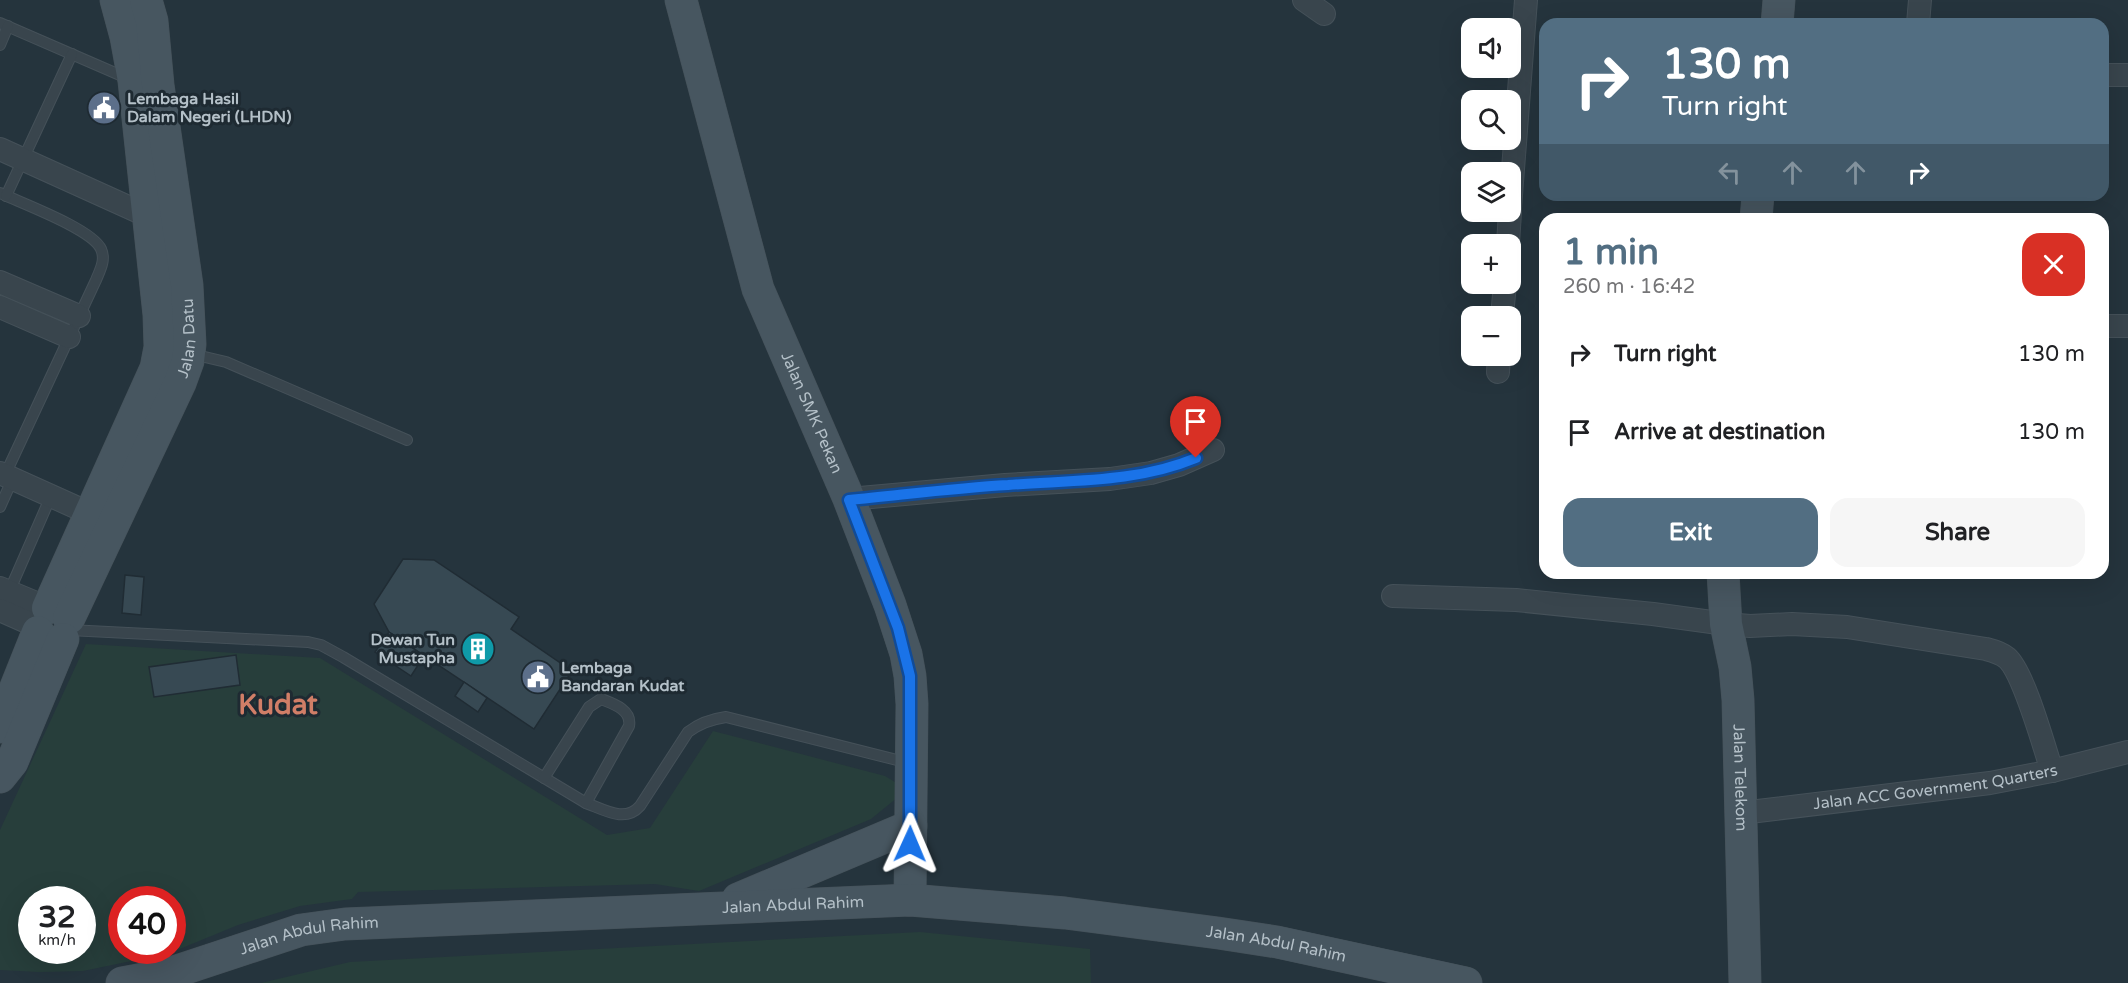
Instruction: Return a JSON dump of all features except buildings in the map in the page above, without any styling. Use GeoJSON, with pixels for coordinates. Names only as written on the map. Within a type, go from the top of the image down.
{"type":"FeatureCollection","features":[{"type":"Feature","properties":{"kind":"main road","name":"Jalan Datu"},"geometry":{"type":"LineString","coordinates":[[116,0],[126,37],[146,83]]}},
{"type":"Feature","properties":{"kind":"main road","name":"Jalan Datu"},"geometry":{"type":"LineString","coordinates":[[0,727],[180,383],[189,354],[190,324],[187,285],[151,122],[146,83],[152,21],[146,0]]}},
{"type":"Feature","properties":{"kind":"main road","name":"Jalan SMK Pekan"},"geometry":{"type":"LineString","coordinates":[[681,0],[758,289],[849,500],[890,605],[906,654],[912,704],[910,900]]}},
{"type":"Feature","properties":{"kind":"main road"},"geometry":{"type":"LineString","coordinates":[[1778,18],[1779,0]]}},
{"type":"Feature","properties":{"kind":"main road","name":"Jalan Datu"},"geometry":{"type":"LineString","coordinates":[[0,777],[12,762],[91,514],[156,368],[160,346],[159,315],[148,216],[151,122]]}},
{"type":"Feature","properties":{"kind":"main road","name":"Jalan Telekom"},"geometry":{"type":"LineString","coordinates":[[1723,579],[1726,624],[1737,689],[1745,983]]}},
{"type":"Feature","properties":{"kind":"main road"},"geometry":{"type":"LineString","coordinates":[[720,907],[910,826]]}},
{"type":"Feature","properties":{"kind":"main road","name":"Jalan Abdul Rahim"},"geometry":{"type":"LineString","coordinates":[[122,983],[165,975],[301,930],[345,924],[910,900],[1065,913],[1218,933],[1277,942],[1466,983]]}},
{"type":"Feature","properties":{"kind":"street"},"geometry":{"type":"LineString","coordinates":[[1304,0],[1324,14]]}},
{"type":"Feature","properties":{"kind":"street"},"geometry":{"type":"LineString","coordinates":[[1514,162],[1526,0]]}},
{"type":"Feature","properties":{"kind":"street"},"geometry":{"type":"LineString","coordinates":[[1918,18],[1920,0]]}},
{"type":"Feature","properties":{"kind":"street"},"geometry":{"type":"LineString","coordinates":[[2109,75],[2128,75]]}},
{"type":"Feature","properties":{"kind":"street"},"geometry":{"type":"LineString","coordinates":[[0,149],[148,216]]}},
{"type":"Feature","properties":{"kind":"street"},"geometry":{"type":"LineString","coordinates":[[0,282],[79,316]]}},
{"type":"Feature","properties":{"kind":"street"},"geometry":{"type":"LineString","coordinates":[[0,307],[69,337]]}},
{"type":"Feature","properties":{"kind":"street"},"geometry":{"type":"LineString","coordinates":[[2109,326],[2128,327]]}},
{"type":"Feature","properties":{"kind":"street"},"geometry":{"type":"LineString","coordinates":[[849,500],[1151,473],[1179,465],[1213,450]]}},
{"type":"Feature","properties":{"kind":"street"},"geometry":{"type":"LineString","coordinates":[[6,475],[91,514]]}},
{"type":"Feature","properties":{"kind":"street"},"geometry":{"type":"LineString","coordinates":[[3,596],[54,625]]}},
{"type":"Feature","properties":{"kind":"street"},"geometry":{"type":"LineString","coordinates":[[1394,596],[1516,600],[1750,626],[1792,624],[1847,627],[1986,649],[2008,659],[2015,668],[2052,771]]}},
{"type":"Feature","properties":{"kind":"street","name":"Jalan ACC Government Quarters"},"geometry":{"type":"LineString","coordinates":[[1741,813],[1990,783],[2052,771],[2128,752]]}},
{"type":"Feature","properties":{"kind":"lane"},"geometry":{"type":"LineString","coordinates":[[0,45],[4,25],[146,83]]}},
{"type":"Feature","properties":{"kind":"lane"},"geometry":{"type":"LineString","coordinates":[[0,507],[6,475],[102,263],[101,248],[94,240],[65,223],[3,194],[23,160],[72,54]]}},
{"type":"Feature","properties":{"kind":"lane"},"geometry":{"type":"LineString","coordinates":[[189,354],[226,362],[407,440]]}},
{"type":"Feature","properties":{"kind":"lane"},"geometry":{"type":"LineString","coordinates":[[3,596],[51,496]]}},
{"type":"Feature","properties":{"kind":"lane"},"geometry":{"type":"LineString","coordinates":[[54,625],[308,642],[321,645],[586,803],[622,816],[635,811],[688,732],[716,718],[726,717],[911,764]]}},
{"type":"Feature","properties":{"kind":"lane"},"geometry":{"type":"LineString","coordinates":[[544,778],[589,707],[602,699],[615,704],[627,713],[630,720],[629,726],[586,803]]}},
{"type":"Feature","properties":{"kind":"green space"},"geometry":{"type":"Polygon","coordinates":[[[86,644],[320,658],[607,835],[650,828],[713,731],[885,776],[898,784],[898,797],[871,819],[699,891],[655,884],[358,892],[352,899],[300,906],[238,925],[186,946],[186,886],[108,886],[108,964],[117,964],[83,971],[0,970],[0,830],[86,644]]]}},
{"type":"Feature","properties":{"kind":"green space"},"geometry":{"type":"Polygon","coordinates":[[[920,932],[1090,949],[1091,983],[261,983],[350,962],[920,932]]]}},
{"type":"Feature","properties":{"kind":"place","name":"Lembaga Hasil Dalam Negeri (LHDN)"},"geometry":{"type":"Point","coordinates":[104,108]}},
{"type":"Feature","properties":{"kind":"place","name":"Dewan Tun Mustapha"},"geometry":{"type":"Point","coordinates":[478,649]}},
{"type":"Feature","properties":{"kind":"place","name":"Lembaga Bandaran Kudat"},"geometry":{"type":"Point","coordinates":[538,677]}},
{"type":"Feature","properties":{"kind":"district","name":"Kudat"},"geometry":{"type":"Point","coordinates":[278,705]}},
{"type":"Feature","properties":{"kind":"route"},"geometry":{"type":"LineString","coordinates":[[910,844],[912,704],[910,676],[898,628],[849,500],[1005,485],[1110,479],[1151,473],[1196,458]]}}]}
